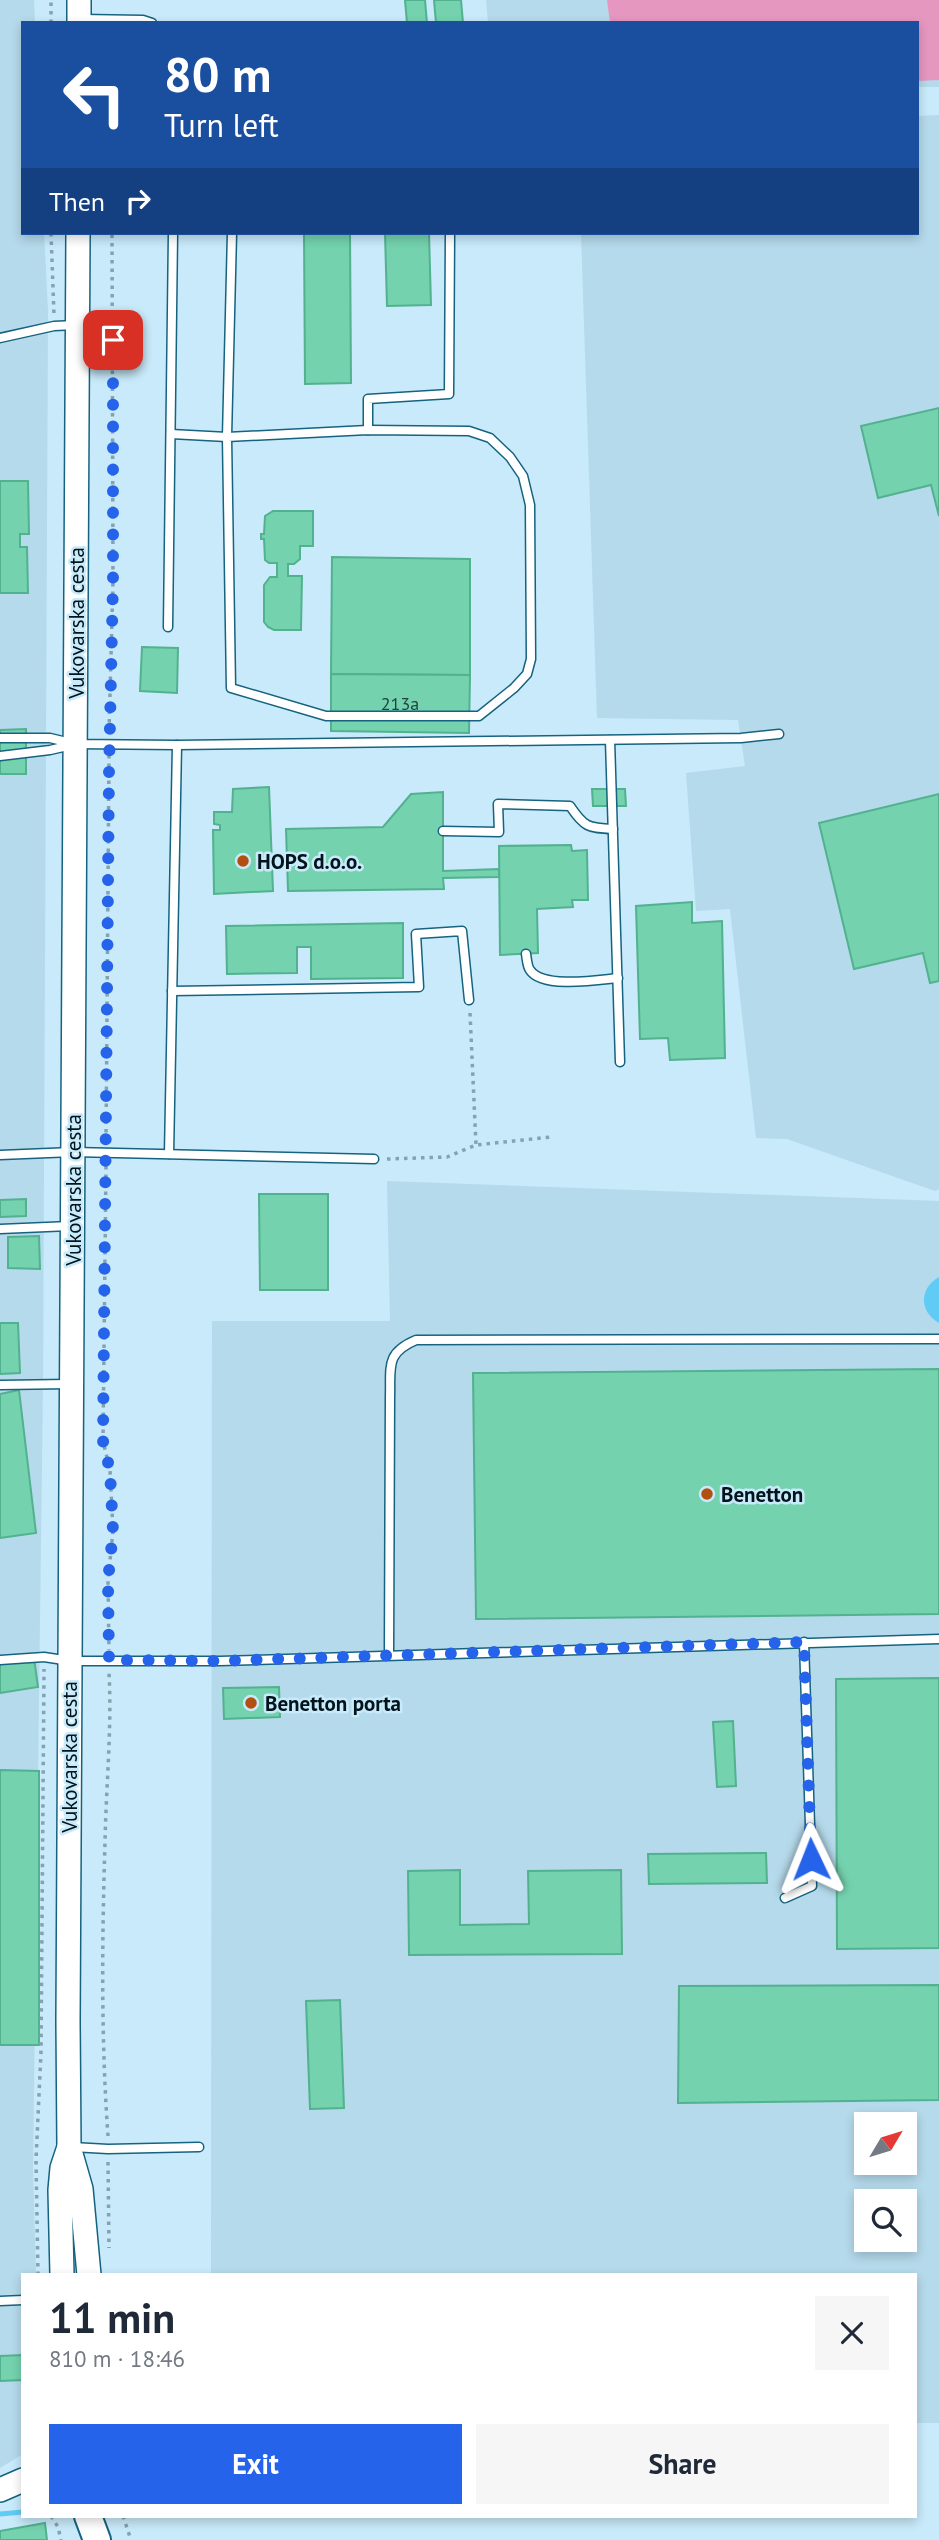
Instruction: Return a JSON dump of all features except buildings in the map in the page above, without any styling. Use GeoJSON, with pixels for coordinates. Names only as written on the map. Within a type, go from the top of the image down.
{"type":"FeatureCollection","features":[{"type":"Feature","properties":{"kind":"main road","name":"Vukovarska cesta"},"geometry":{"type":"LineString","coordinates":[[78,235],[69,2147],[81,2189],[89,2273]]}},
{"type":"Feature","properties":{"kind":"main road","name":"Vukovarska cesta"},"geometry":{"type":"LineString","coordinates":[[62,2273],[60,2190],[62,2168],[69,2147]]}},
{"type":"Feature","properties":{"kind":"main road"},"geometry":{"type":"LineString","coordinates":[[0,2490],[21,2481]]}},
{"type":"Feature","properties":{"kind":"main road"},"geometry":{"type":"LineString","coordinates":[[0,2490],[21,2489]]}},
{"type":"Feature","properties":{"kind":"main road"},"geometry":{"type":"LineString","coordinates":[[89,2518],[99,2540]]}},
{"type":"Feature","properties":{"kind":"main road"},"geometry":{"type":"LineString","coordinates":[[99,2540],[100,2518]]}},
{"type":"Feature","properties":{"kind":"lane"},"geometry":{"type":"LineString","coordinates":[[79,14],[146,21]]}},
{"type":"Feature","properties":{"kind":"lane"},"geometry":{"type":"LineString","coordinates":[[169,627],[173,235]]}},
{"type":"Feature","properties":{"kind":"lane"},"geometry":{"type":"LineString","coordinates":[[171,434],[227,437],[368,430],[469,431],[490,438],[510,457],[523,476],[530,505],[531,659],[527,674],[479,716],[326,716],[231,688],[227,437],[232,235]]}},
{"type":"Feature","properties":{"kind":"lane"},"geometry":{"type":"LineString","coordinates":[[368,430],[368,399],[449,394],[450,235]]}},
{"type":"Feature","properties":{"kind":"lane"},"geometry":{"type":"LineString","coordinates":[[0,338],[54,326],[77,325]]}},
{"type":"Feature","properties":{"kind":"lane"},"geometry":{"type":"LineString","coordinates":[[0,756],[75,744],[177,746],[610,740],[741,738],[779,734]]}},
{"type":"Feature","properties":{"kind":"lane"},"geometry":{"type":"LineString","coordinates":[[0,738],[50,737],[75,744]]}},
{"type":"Feature","properties":{"kind":"lane"},"geometry":{"type":"LineString","coordinates":[[610,740],[620,1062]]}},
{"type":"Feature","properties":{"kind":"lane"},"geometry":{"type":"LineString","coordinates":[[169,1154],[177,746]]}},
{"type":"Feature","properties":{"kind":"lane"},"geometry":{"type":"LineString","coordinates":[[443,831],[499,832],[498,804],[569,806],[580,821],[591,828],[613,829]]}},
{"type":"Feature","properties":{"kind":"lane"},"geometry":{"type":"LineString","coordinates":[[172,991],[419,987],[416,934],[462,931],[469,1000]]}},
{"type":"Feature","properties":{"kind":"lane"},"geometry":{"type":"LineString","coordinates":[[526,954],[529,969],[536,977],[583,981],[618,978]]}},
{"type":"Feature","properties":{"kind":"lane"},"geometry":{"type":"LineString","coordinates":[[0,1155],[73,1152],[374,1159]]}},
{"type":"Feature","properties":{"kind":"lane"},"geometry":{"type":"LineString","coordinates":[[0,1228],[72,1225]]}},
{"type":"Feature","properties":{"kind":"lane"},"geometry":{"type":"LineString","coordinates":[[389,1655],[391,1357],[401,1346],[416,1340],[939,1339]]}},
{"type":"Feature","properties":{"kind":"lane"},"geometry":{"type":"LineString","coordinates":[[0,1385],[72,1384]]}},
{"type":"Feature","properties":{"kind":"lane"},"geometry":{"type":"LineString","coordinates":[[0,1660],[44,1657],[70,1661],[220,1661],[939,1639]]}},
{"type":"Feature","properties":{"kind":"lane"},"geometry":{"type":"LineString","coordinates":[[785,1898],[812,1886],[804,1642]]}},
{"type":"Feature","properties":{"kind":"lane"},"geometry":{"type":"LineString","coordinates":[[69,2147],[199,2147]]}},
{"type":"Feature","properties":{"kind":"lane"},"geometry":{"type":"LineString","coordinates":[[0,2301],[21,2300]]}},
{"type":"Feature","properties":{"kind":"path"},"geometry":{"type":"LineString","coordinates":[[51,0],[51,21]]}},
{"type":"Feature","properties":{"kind":"path"},"geometry":{"type":"LineString","coordinates":[[51,235],[54,326]]}},
{"type":"Feature","properties":{"kind":"path"},"geometry":{"type":"LineString","coordinates":[[109,2261],[104,2046],[105,1846],[111,1704],[108,1581],[113,1531],[110,1471],[103,1441],[109,744],[113,581],[112,235]]}},
{"type":"Feature","properties":{"kind":"path"},"geometry":{"type":"LineString","coordinates":[[469,1000],[476,1145]]}},
{"type":"Feature","properties":{"kind":"path"},"geometry":{"type":"LineString","coordinates":[[374,1159],[447,1157],[476,1145],[551,1137]]}},
{"type":"Feature","properties":{"kind":"path"},"geometry":{"type":"LineString","coordinates":[[38,2273],[36,2160],[41,2052],[44,1657]]}},
{"type":"Feature","properties":{"kind":"path"},"geometry":{"type":"LineString","coordinates":[[52,2518],[61,2540]]}},
{"type":"Feature","properties":{"kind":"path"},"geometry":{"type":"LineString","coordinates":[[124,2518],[131,2540]]}},
{"type":"Feature","properties":{"kind":"shaded area"},"geometry":{"type":"Polygon","coordinates":[[[0,0],[34,0],[35,21],[21,21],[21,235],[44,235],[48,311],[43,1384],[33,2170],[36,2273],[21,2273],[21,2455],[0,2468],[0,0]]]}},
{"type":"Feature","properties":{"kind":"shaded area"},"geometry":{"type":"Polygon","coordinates":[[[486,0],[939,0],[939,87],[919,87],[919,21],[488,21],[486,0]]]}},
{"type":"Feature","properties":{"kind":"shaded area"},"geometry":{"type":"Polygon","coordinates":[[[607,0],[939,0],[939,80],[919,81],[919,21],[610,21],[607,0]]]}},
{"type":"Feature","properties":{"kind":"shaded area"},"geometry":{"type":"Polygon","coordinates":[[[939,115],[939,1189],[935,1191],[787,1139],[756,1138],[730,909],[696,911],[686,773],[745,766],[738,720],[597,718],[581,235],[919,235],[919,116],[939,115]]]}},
{"type":"Feature","properties":{"kind":"shaded area"},"geometry":{"type":"Polygon","coordinates":[[[387,1181],[939,1201],[939,2423],[917,2423],[917,2273],[211,2273],[212,1321],[390,1321],[387,1181]]]}},
{"type":"Feature","properties":{"kind":"water"},"geometry":{"type":"Polygon","coordinates":[[[939,1277],[939,1323],[928,1313],[924,1300],[928,1287],[939,1277]]]}},
{"type":"Feature","properties":{"kind":"waterway"},"geometry":{"type":"LineString","coordinates":[[0,2514],[21,2512]]}},
{"type":"Feature","properties":{"kind":"place","name":"HOPS d.o.o."},"geometry":{"type":"Point","coordinates":[243,861]}},
{"type":"Feature","properties":{"kind":"place","name":"Benetton"},"geometry":{"type":"Point","coordinates":[707,1494]}},
{"type":"Feature","properties":{"kind":"place","name":"Benetton porta"},"geometry":{"type":"Point","coordinates":[251,1703]}},
{"type":"Feature","properties":{"kind":"route"},"geometry":{"type":"LineString","coordinates":[[113,340],[113,581],[103,1441],[110,1471],[113,1531],[108,1581],[109,1660],[220,1661],[804,1642],[811,1859]]}}]}
